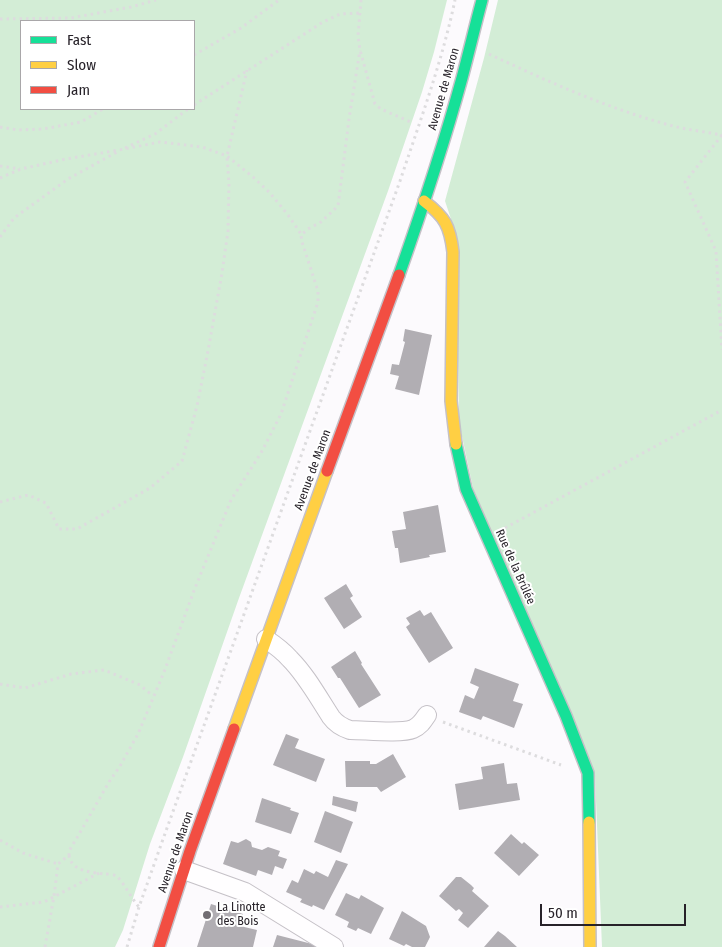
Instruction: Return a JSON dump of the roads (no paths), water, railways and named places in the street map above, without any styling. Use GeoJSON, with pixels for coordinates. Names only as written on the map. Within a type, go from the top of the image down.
{"type":"FeatureCollection","features":[{"type":"Feature","properties":{"kind":"street","name":"Avenue de Maron"},"geometry":{"type":"LineString","coordinates":[[159,947],[184,870],[266,639],[415,230],[446,132],[482,0]]}},
{"type":"Feature","properties":{"kind":"street","name":"Rue de la Brûlée"},"geometry":{"type":"LineString","coordinates":[[424,201],[441,216],[453,246],[451,401],[456,444],[466,489],[566,716],[588,773],[590,947]]}},
{"type":"Feature","properties":{"kind":"street"},"geometry":{"type":"LineString","coordinates":[[266,639],[292,660],[336,724],[342,727],[350,730],[406,731],[422,724],[427,715]]}},
{"type":"Feature","properties":{"kind":"street"},"geometry":{"type":"LineString","coordinates":[[184,870],[245,892],[334,947]]}},
{"type":"Feature","properties":{"kind":"place","name":"La Linotte des Bois"},"geometry":{"type":"Point","coordinates":[207,915]}}]}
